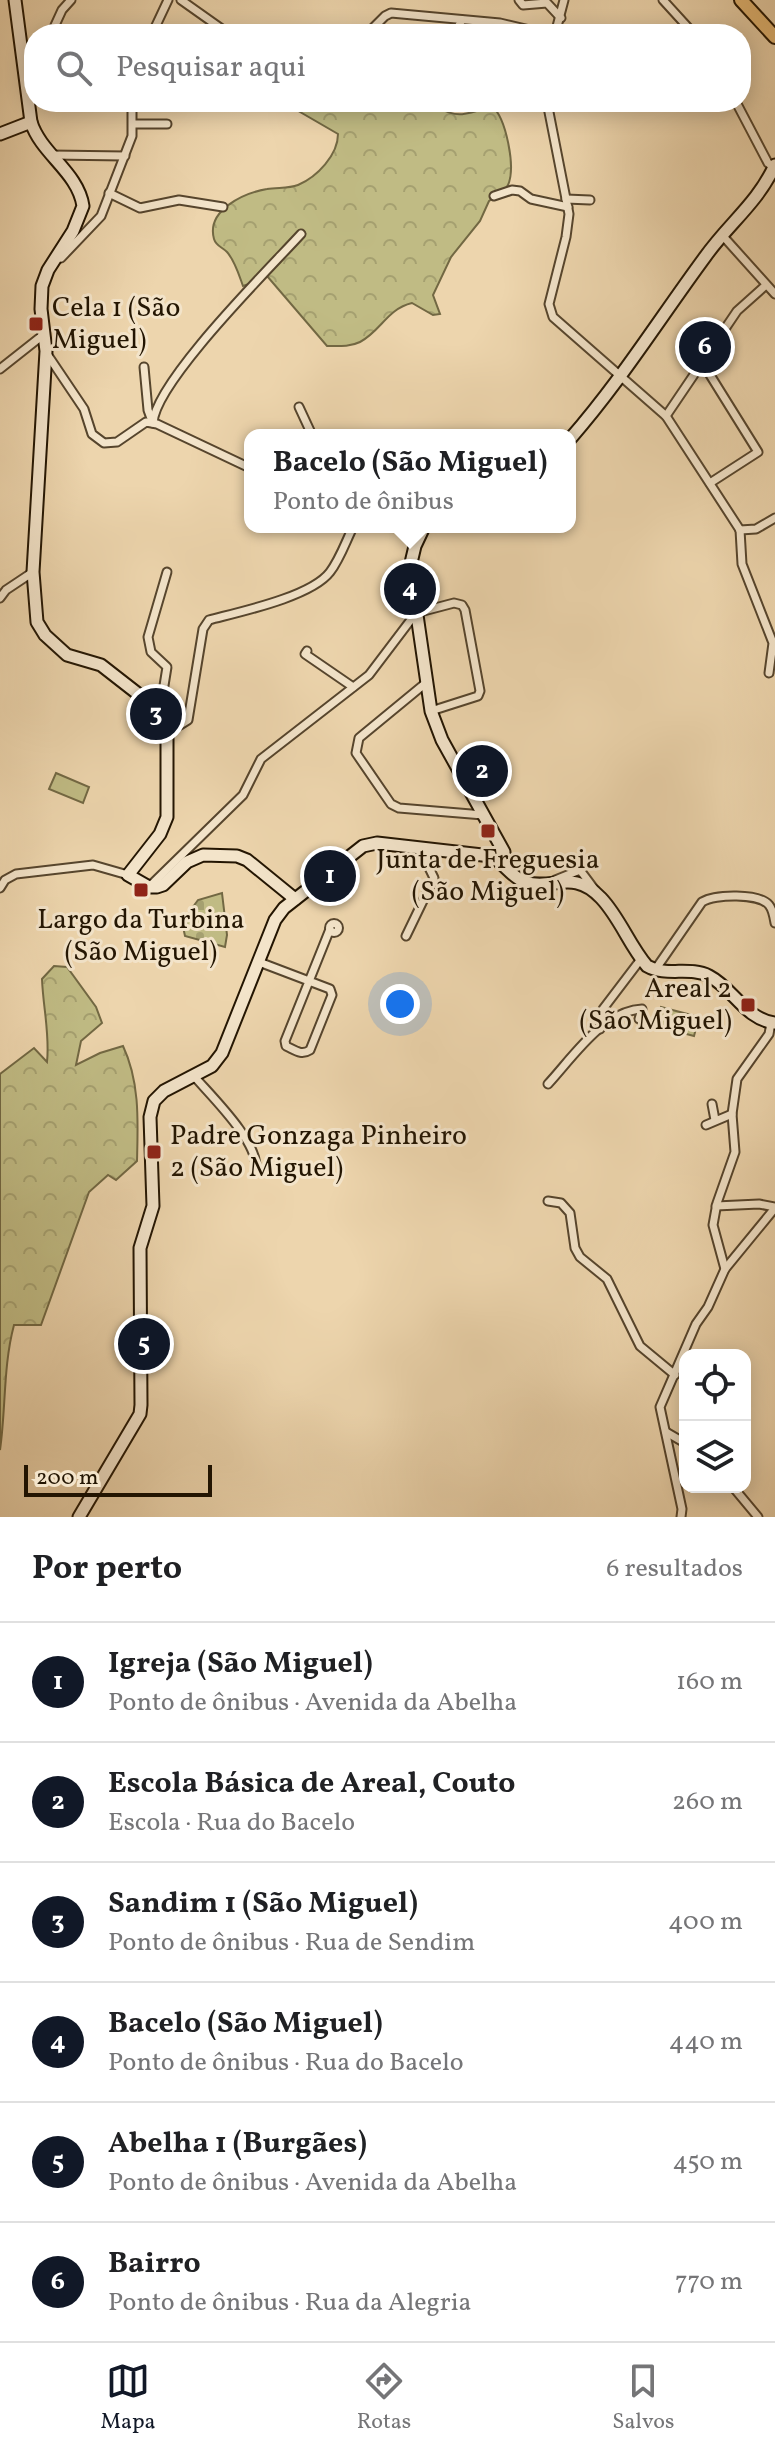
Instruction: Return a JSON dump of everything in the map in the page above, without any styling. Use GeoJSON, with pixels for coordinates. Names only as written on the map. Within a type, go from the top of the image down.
{"type":"FeatureCollection","features":[{"type":"Feature","properties":{"kind":"main road"},"geometry":{"type":"LineString","coordinates":[[744,4],[775,35]]}},
{"type":"Feature","properties":{"kind":"street"},"geometry":{"type":"LineString","coordinates":[[15,0],[24,46]]}},
{"type":"Feature","properties":{"kind":"street"},"geometry":{"type":"LineString","coordinates":[[56,24],[71,0]]}},
{"type":"Feature","properties":{"kind":"street"},"geometry":{"type":"LineString","coordinates":[[157,24],[168,0]]}},
{"type":"Feature","properties":{"kind":"street"},"geometry":{"type":"LineString","coordinates":[[181,0],[215,24]]}},
{"type":"Feature","properties":{"kind":"street"},"geometry":{"type":"LineString","coordinates":[[519,0],[523,5],[547,3],[561,18]]}},
{"type":"Feature","properties":{"kind":"street"},"geometry":{"type":"LineString","coordinates":[[559,24],[564,0]]}},
{"type":"Feature","properties":{"kind":"street"},"geometry":{"type":"LineString","coordinates":[[663,0],[685,24]]}},
{"type":"Feature","properties":{"kind":"street"},"geometry":{"type":"LineString","coordinates":[[377,24],[391,13],[504,24]]}},
{"type":"Feature","properties":{"kind":"street"},"geometry":{"type":"LineString","coordinates":[[460,24],[462,20]]}},
{"type":"Feature","properties":{"kind":"street"},"geometry":{"type":"LineString","coordinates":[[31,112],[36,135],[77,186],[83,206],[73,231],[48,270],[48,276]]}},
{"type":"Feature","properties":{"kind":"street"},"geometry":{"type":"LineString","coordinates":[[128,875],[160,834],[167,817],[167,733],[156,709],[101,665],[67,655],[45,635],[37,622],[33,572],[46,351],[42,286],[70,247],[101,216],[125,156],[134,124],[133,112]]}},
{"type":"Feature","properties":{"kind":"street"},"geometry":{"type":"LineString","coordinates":[[549,112],[567,203],[566,237],[549,304],[553,317],[666,416],[740,530],[742,564],[773,643],[769,673]]}},
{"type":"Feature","properties":{"kind":"street"},"geometry":{"type":"LineString","coordinates":[[576,432],[621,377],[722,235],[756,200],[774,166],[768,163],[741,112]]}},
{"type":"Feature","properties":{"kind":"street"},"geometry":{"type":"LineString","coordinates":[[0,134],[31,122]]}},
{"type":"Feature","properties":{"kind":"street"},"geometry":{"type":"LineString","coordinates":[[134,124],[167,124]]}},
{"type":"Feature","properties":{"kind":"street"},"geometry":{"type":"LineString","coordinates":[[52,155],[125,156]]}},
{"type":"Feature","properties":{"kind":"street"},"geometry":{"type":"LineString","coordinates":[[494,196],[512,190],[520,191],[531,199],[567,203],[590,200]]}},
{"type":"Feature","properties":{"kind":"street"},"geometry":{"type":"LineString","coordinates":[[109,193],[140,208],[179,200],[223,207]]}},
{"type":"Feature","properties":{"kind":"street"},"geometry":{"type":"LineString","coordinates":[[153,423],[157,405],[210,333],[301,234]]}},
{"type":"Feature","properties":{"kind":"street"},"geometry":{"type":"LineString","coordinates":[[722,235],[775,294]]}},
{"type":"Feature","properties":{"kind":"street"},"geometry":{"type":"LineString","coordinates":[[666,416],[737,311],[766,285]]}},
{"type":"Feature","properties":{"kind":"street"},"geometry":{"type":"LineString","coordinates":[[0,369],[43,335]]}},
{"type":"Feature","properties":{"kind":"street"},"geometry":{"type":"LineString","coordinates":[[46,351],[84,409],[92,434],[104,443],[117,442],[146,422],[153,423],[244,465]]}},
{"type":"Feature","properties":{"kind":"street"},"geometry":{"type":"LineString","coordinates":[[702,362],[758,452],[710,483]]}},
{"type":"Feature","properties":{"kind":"street"},"geometry":{"type":"LineString","coordinates":[[144,367],[148,410],[153,423]]}},
{"type":"Feature","properties":{"kind":"street"},"geometry":{"type":"LineString","coordinates":[[299,407],[309,429]]}},
{"type":"Feature","properties":{"kind":"street"},"geometry":{"type":"LineString","coordinates":[[740,530],[756,529],[775,518]]}},
{"type":"Feature","properties":{"kind":"street"},"geometry":{"type":"LineString","coordinates":[[164,724],[180,725],[188,720],[203,629],[209,620],[268,605],[321,581],[331,571],[350,533]]}},
{"type":"Feature","properties":{"kind":"street"},"geometry":{"type":"LineString","coordinates":[[421,533],[410,567],[431,711],[442,740],[496,838],[496,858]]}},
{"type":"Feature","properties":{"kind":"street"},"geometry":{"type":"LineString","coordinates":[[0,598],[6,590],[33,572]]}},
{"type":"Feature","properties":{"kind":"street"},"geometry":{"type":"LineString","coordinates":[[156,709],[161,704],[167,667],[151,652],[148,637],[167,572]]}},
{"type":"Feature","properties":{"kind":"street"},"geometry":{"type":"LineString","coordinates":[[149,887],[243,795],[261,759],[369,675],[416,613],[454,603],[462,605],[480,691],[472,700],[431,711]]}},
{"type":"Feature","properties":{"kind":"street"},"geometry":{"type":"LineString","coordinates":[[307,651],[305,654],[353,687]]}},
{"type":"Feature","properties":{"kind":"street"},"geometry":{"type":"LineString","coordinates":[[427,682],[359,738],[356,753],[391,804],[399,808],[483,815]]}},
{"type":"Feature","properties":{"kind":"street"},"geometry":{"type":"LineString","coordinates":[[79,1517],[140,1414],[140,1248],[153,1206],[150,1117],[154,1101],[164,1091],[212,1066],[222,1053],[275,920],[295,899],[363,846],[377,843],[496,858],[522,881],[535,884],[562,880],[582,885],[601,898],[641,959],[655,970],[700,972],[712,977],[754,1016],[773,1023],[769,1034],[737,1079],[732,1114],[735,1152],[716,1206],[713,1225],[725,1269]]}},
{"type":"Feature","properties":{"kind":"street"},"geometry":{"type":"LineString","coordinates":[[406,936],[434,878],[419,847]]}},
{"type":"Feature","properties":{"kind":"street"},"geometry":{"type":"LineString","coordinates":[[0,888],[5,880],[16,874],[93,865],[128,875],[149,887],[163,885],[187,862],[203,855],[237,856],[247,860],[295,899]]}},
{"type":"Feature","properties":{"kind":"street"},"geometry":{"type":"LineString","coordinates":[[655,970],[702,902],[711,896],[760,898],[771,907],[775,923]]}},
{"type":"Feature","properties":{"kind":"street"},"geometry":{"type":"LineString","coordinates":[[259,962],[308,980],[330,989],[332,995],[310,1050],[301,1053],[286,1046],[285,1042],[308,980],[330,929]]}},
{"type":"Feature","properties":{"kind":"street"},"geometry":{"type":"LineString","coordinates":[[600,1029],[603,1009],[641,959]]}},
{"type":"Feature","properties":{"kind":"street"},"geometry":{"type":"LineString","coordinates":[[548,1084],[600,1029],[619,1014],[642,1009],[639,1019]]}},
{"type":"Feature","properties":{"kind":"street"},"geometry":{"type":"LineString","coordinates":[[193,1075],[250,1145],[257,1159],[256,1170]]}},
{"type":"Feature","properties":{"kind":"street"},"geometry":{"type":"LineString","coordinates":[[712,1104],[715,1120]]}},
{"type":"Feature","properties":{"kind":"street"},"geometry":{"type":"LineString","coordinates":[[706,1125],[732,1114]]}},
{"type":"Feature","properties":{"kind":"street"},"geometry":{"type":"LineString","coordinates":[[548,1201],[561,1203],[570,1213],[575,1248],[580,1257],[607,1279],[640,1346],[675,1375]]}},
{"type":"Feature","properties":{"kind":"street"},"geometry":{"type":"LineString","coordinates":[[681,1517],[682,1509],[660,1407],[696,1324],[708,1307],[725,1269],[775,1208],[759,1204],[716,1206]]}},
{"type":"Feature","properties":{"kind":"street"},"geometry":{"type":"LineString","coordinates":[[666,1432],[679,1440]]}},
{"type":"Feature","properties":{"kind":"street"},"geometry":{"type":"LineString","coordinates":[[738,1493],[758,1517]]}},
{"type":"Feature","properties":{"kind":"green space"},"geometry":{"type":"Polygon","coordinates":[[[300,112],[497,112],[505,132],[511,167],[508,185],[489,201],[480,221],[451,257],[433,295],[440,314],[433,315],[412,303],[396,310],[360,342],[327,346],[267,276],[305,234],[299,231],[249,284],[243,286],[230,256],[215,241],[213,229],[221,211],[238,199],[267,189],[294,186],[319,171],[334,150],[338,134],[300,112]]]}},
{"type":"Feature","properties":{"kind":"green space"},"geometry":{"type":"Polygon","coordinates":[[[56,773],[89,787],[83,803],[49,789],[56,773]]]}},
{"type":"Feature","properties":{"kind":"green space"},"geometry":{"type":"Polygon","coordinates":[[[222,893],[227,935],[225,947],[185,936],[182,922],[198,900],[222,893]]]}},
{"type":"Feature","properties":{"kind":"green space"},"geometry":{"type":"Polygon","coordinates":[[[54,966],[67,967],[96,1007],[102,1023],[81,1041],[76,1065],[123,1046],[129,1060],[135,1088],[137,1161],[116,1180],[108,1175],[89,1192],[41,1325],[14,1325],[8,1356],[0,1450],[0,1074],[34,1048],[47,1062],[42,979],[54,966]]]}},
{"type":"Feature","properties":{"kind":"green space"},"geometry":{"type":"Polygon","coordinates":[[[661,1007],[699,1017],[694,1036],[656,1026],[661,1007]]]}},
{"type":"Feature","properties":{"kind":"place","name":"Cela 1 (São Miguel)"},"geometry":{"type":"Point","coordinates":[36,324]}},
{"type":"Feature","properties":{"kind":"place","name":"Bairro"},"geometry":{"type":"Point","coordinates":[705,347]}},
{"type":"Feature","properties":{"kind":"place","name":"Bacelo (São Miguel)"},"geometry":{"type":"Point","coordinates":[410,589]}},
{"type":"Feature","properties":{"kind":"place","name":"Sandim 1 (São Miguel)"},"geometry":{"type":"Point","coordinates":[156,714]}},
{"type":"Feature","properties":{"kind":"place","name":"Escola Básica de Areal, Couto"},"geometry":{"type":"Point","coordinates":[482,771]}},
{"type":"Feature","properties":{"kind":"place","name":"Junta de Freguesia (São Miguel)"},"geometry":{"type":"Point","coordinates":[488,831]}},
{"type":"Feature","properties":{"kind":"place","name":"Igreja (São Miguel)"},"geometry":{"type":"Point","coordinates":[330,876]}},
{"type":"Feature","properties":{"kind":"place","name":"Largo da Turbina (São Miguel)"},"geometry":{"type":"Point","coordinates":[141,890]}},
{"type":"Feature","properties":{"kind":"place","name":"Areal 2 (São Miguel)"},"geometry":{"type":"Point","coordinates":[748,1005]}},
{"type":"Feature","properties":{"kind":"place","name":"Padre Gonzaga Pinheiro 2 (São Miguel)"},"geometry":{"type":"Point","coordinates":[154,1152]}},
{"type":"Feature","properties":{"kind":"place","name":"Abelha 1 (Burgães)"},"geometry":{"type":"Point","coordinates":[144,1344]}}]}
